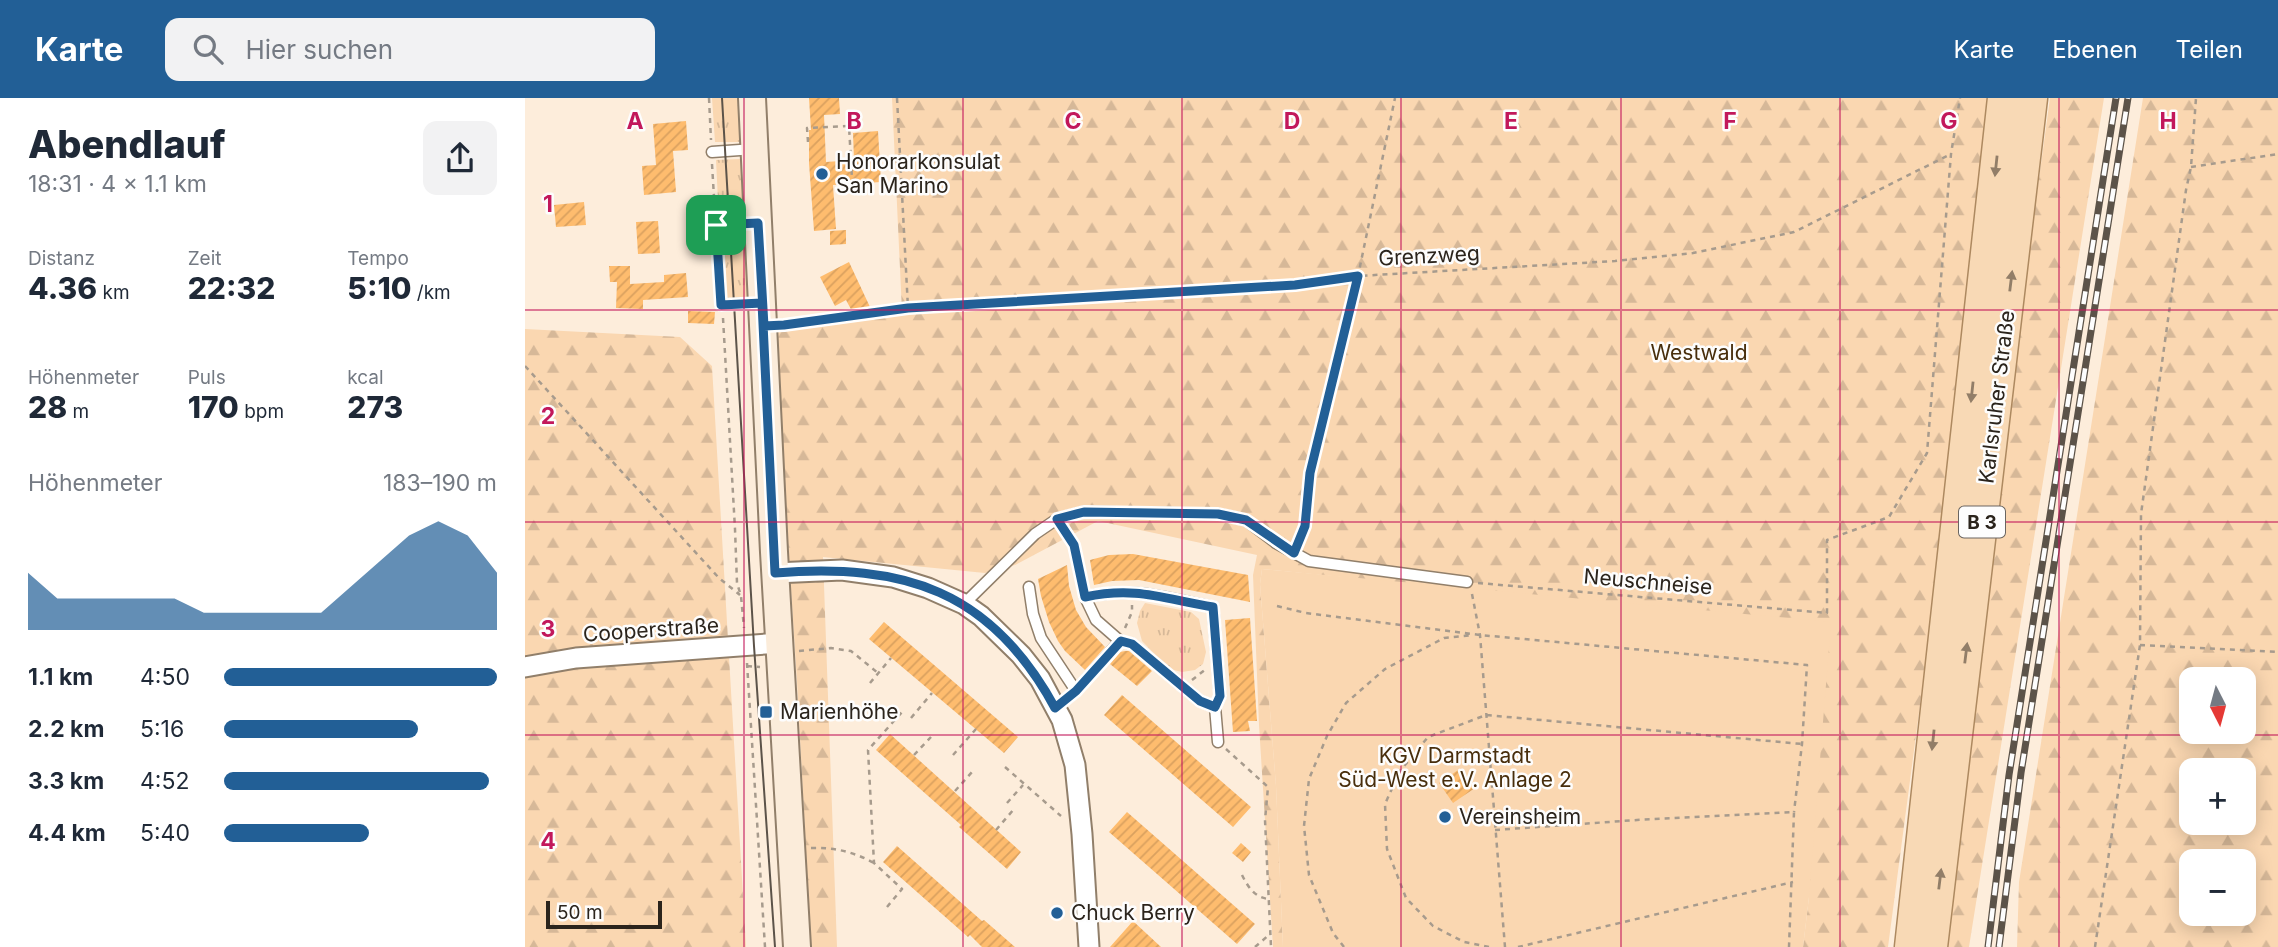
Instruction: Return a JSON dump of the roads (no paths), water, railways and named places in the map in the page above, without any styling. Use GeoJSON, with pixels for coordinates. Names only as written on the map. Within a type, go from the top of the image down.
{"type":"FeatureCollection","features":[{"type":"Feature","properties":{"kind":"main road","name":"Karlsruher Straße"},"geometry":{"type":"LineString","coordinates":[[1910,947],[2003,98]]}},
{"type":"Feature","properties":{"kind":"main road","name":"Karlsruher Straße"},"geometry":{"type":"LineString","coordinates":[[1932,947],[2032,98]]}},
{"type":"Feature","properties":{"kind":"street"},"geometry":{"type":"LineString","coordinates":[[752,98],[775,573],[786,655],[797,947]]}},
{"type":"Feature","properties":{"kind":"street"},"geometry":{"type":"LineString","coordinates":[[775,573],[842,570],[870,573],[928,588],[964,604],[1021,655],[1039,679],[1062,720],[1075,765],[1089,947]]}},
{"type":"Feature","properties":{"kind":"street","name":"Cooperstraße"},"geometry":{"type":"LineString","coordinates":[[525,667],[589,657],[786,655]]}},
{"type":"Feature","properties":{"kind":"lane"},"geometry":{"type":"LineString","coordinates":[[712,152],[754,149]]}},
{"type":"Feature","properties":{"kind":"lane"},"geometry":{"type":"LineString","coordinates":[[716,225],[758,223]]}},
{"type":"Feature","properties":{"kind":"lane"},"geometry":{"type":"LineString","coordinates":[[721,305],[763,314]]}},
{"type":"Feature","properties":{"kind":"lane"},"geometry":{"type":"LineString","coordinates":[[964,604],[1034,534],[1057,519],[1084,512],[1218,514],[1246,520],[1309,561],[1467,582]]}},
{"type":"Feature","properties":{"kind":"lane"},"geometry":{"type":"LineString","coordinates":[[1029,587],[1033,614],[1041,638],[1076,691]]}},
{"type":"Feature","properties":{"kind":"lane"},"geometry":{"type":"LineString","coordinates":[[1215,707],[1200,701],[1132,644],[1121,641],[1096,620],[1085,597],[1133,591],[1213,607],[1220,696],[1215,707],[1218,742]]}},
{"type":"Feature","properties":{"kind":"lane"},"geometry":{"type":"LineString","coordinates":[[1055,708],[1076,691],[1121,641]]}},
{"type":"Feature","properties":{"kind":"tram line"},"geometry":{"type":"LineString","coordinates":[[722,98],[754,646],[775,947]]}},
{"type":"Feature","properties":{"kind":"railway"},"geometry":{"type":"LineString","coordinates":[[1988,947],[2009,775],[2116,98]]}},
{"type":"Feature","properties":{"kind":"railway"},"geometry":{"type":"LineString","coordinates":[[1999,947],[2021,773],[2128,98]]}},
{"type":"Feature","properties":{"kind":"place","name":"Honorarkonsulat San Marino"},"geometry":{"type":"Point","coordinates":[822,174]}},
{"type":"Feature","properties":{"kind":"place","name":"Marienhöhe"},"geometry":{"type":"Point","coordinates":[766,712]}},
{"type":"Feature","properties":{"kind":"place","name":"Vereinsheim"},"geometry":{"type":"Point","coordinates":[1445,817]}},
{"type":"Feature","properties":{"kind":"place","name":"Chuck Berry"},"geometry":{"type":"Point","coordinates":[1057,913]}},
{"type":"Feature","properties":{"kind":"park label","name":"Westwald"},"geometry":{"type":"Point","coordinates":[1699,353]}},
{"type":"Feature","properties":{"kind":"park label","name":"KGV Darmstadt Süd-West e.V. Anlage 2"},"geometry":{"type":"Point","coordinates":[1455,768]}}]}
